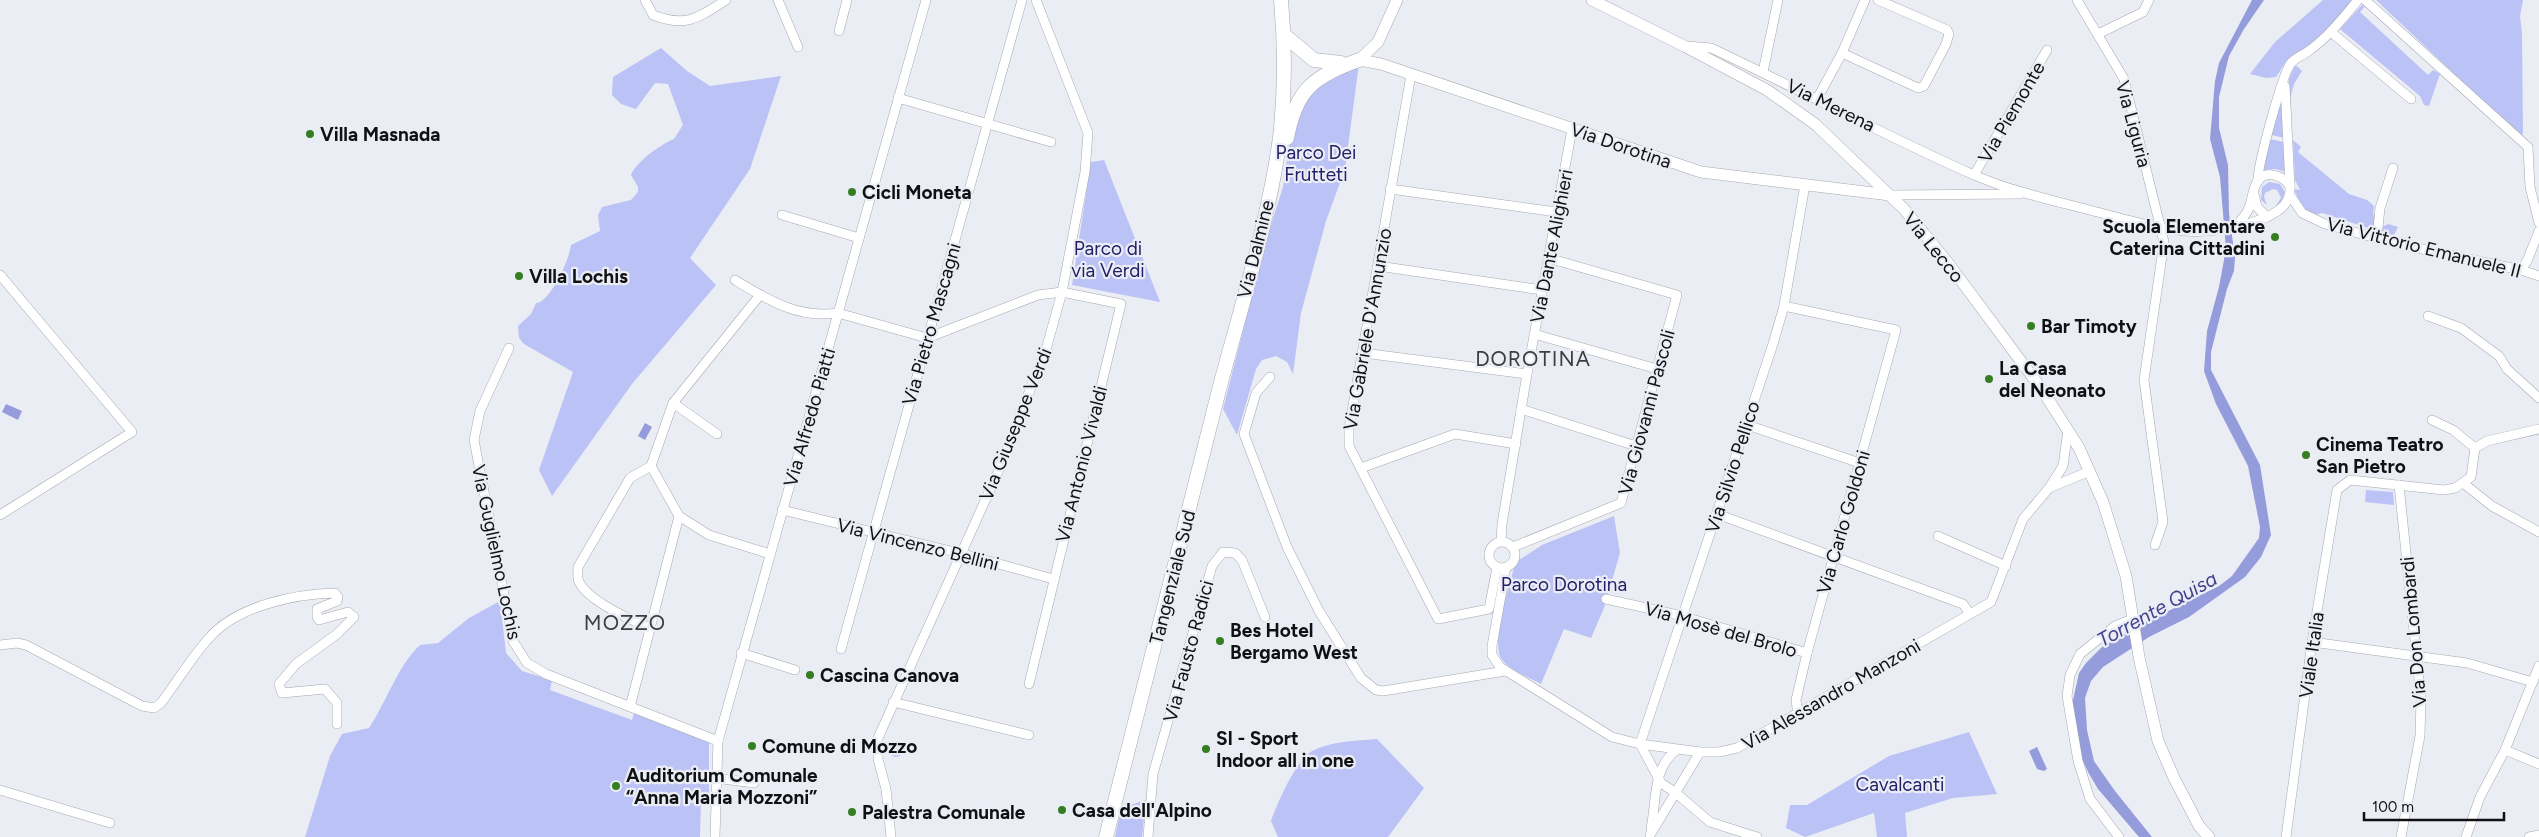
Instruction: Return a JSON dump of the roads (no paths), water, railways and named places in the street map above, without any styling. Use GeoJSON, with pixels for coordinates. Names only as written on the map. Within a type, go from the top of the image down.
{"type":"FeatureCollection","features":[{"type":"Feature","properties":{"kind":"highway","name":"Via Dalmine"},"geometry":{"type":"LineString","coordinates":[[1239,318],[1266,206],[1279,140],[1284,35],[1281,0]]}},
{"type":"Feature","properties":{"kind":"highway"},"geometry":{"type":"LineString","coordinates":[[1284,35],[1314,60],[1337,64],[1359,60]]}},
{"type":"Feature","properties":{"kind":"highway"},"geometry":{"type":"LineString","coordinates":[[1239,318],[1254,276],[1277,196],[1293,114],[1311,83],[1330,71],[1359,60]]}},
{"type":"Feature","properties":{"kind":"highway","name":"Tangenziale Sud"},"geometry":{"type":"LineString","coordinates":[[1106,837],[1239,318]]}},
{"type":"Feature","properties":{"kind":"main road"},"geometry":{"type":"LineString","coordinates":[[1359,60],[1378,42],[1397,0]]}},
{"type":"Feature","properties":{"kind":"main road","name":"Via Lecco"},"geometry":{"type":"LineString","coordinates":[[1592,0],[1767,90],[1815,124],[1890,195],[1954,271],[2043,391],[2068,430],[2090,471],[2116,538],[2126,576],[2139,657],[2158,741],[2174,778],[2199,826],[2210,837]]}},
{"type":"Feature","properties":{"kind":"main road","name":"Via Dorotina"},"geometry":{"type":"LineString","coordinates":[[1359,60],[1381,64],[1701,172],[1890,195]]}},
{"type":"Feature","properties":{"kind":"street"},"geometry":{"type":"LineString","coordinates":[[645,0],[653,15],[664,20],[689,22],[726,0]]}},
{"type":"Feature","properties":{"kind":"street"},"geometry":{"type":"LineString","coordinates":[[778,0],[798,47]]}},
{"type":"Feature","properties":{"kind":"street"},"geometry":{"type":"LineString","coordinates":[[838,31],[847,0]]}},
{"type":"Feature","properties":{"kind":"street","name":"Via Alfredo Piatti"},"geometry":{"type":"LineString","coordinates":[[715,837],[718,741],[741,653],[926,0]]}},
{"type":"Feature","properties":{"kind":"street","name":"Via Pietro Mascagni"},"geometry":{"type":"LineString","coordinates":[[841,649],[872,532],[1022,0]]}},
{"type":"Feature","properties":{"kind":"street","name":"Via Giuseppe Verdi"},"geometry":{"type":"LineString","coordinates":[[891,837],[886,789],[876,745],[893,702],[998,472],[1047,346],[1062,292],[1085,172],[1088,133],[1036,0]]}},
{"type":"Feature","properties":{"kind":"street"},"geometry":{"type":"LineString","coordinates":[[1763,72],[1778,0]]}},
{"type":"Feature","properties":{"kind":"street"},"geometry":{"type":"LineString","coordinates":[[1817,99],[1842,53],[1865,0]]}},
{"type":"Feature","properties":{"kind":"street"},"geometry":{"type":"LineString","coordinates":[[1842,53],[1918,88],[1924,86],[1948,39],[1947,30],[1878,0]]}},
{"type":"Feature","properties":{"kind":"street","name":"Via Liguria"},"geometry":{"type":"LineString","coordinates":[[2077,0],[2124,79],[2164,242],[2144,380],[2163,522],[2155,545]]}},
{"type":"Feature","properties":{"kind":"street"},"geometry":{"type":"LineString","coordinates":[[2098,34],[2143,12],[2149,0]]}},
{"type":"Feature","properties":{"kind":"street"},"geometry":{"type":"LineString","coordinates":[[2233,228],[2247,212],[2254,194],[2265,140],[2290,64],[2331,32],[2358,0]]}},
{"type":"Feature","properties":{"kind":"street"},"geometry":{"type":"LineString","coordinates":[[2365,0],[2528,147],[2530,187],[2539,223]]}},
{"type":"Feature","properties":{"kind":"street"},"geometry":{"type":"LineString","coordinates":[[2331,32],[2410,99]]}},
{"type":"Feature","properties":{"kind":"street","name":"Via Merena"},"geometry":{"type":"LineString","coordinates":[[1684,46],[1711,48],[1974,175],[2025,194],[2182,232],[2233,228],[2267,217]]}},
{"type":"Feature","properties":{"kind":"street","name":"Via Piemonte"},"geometry":{"type":"LineString","coordinates":[[1974,175],[2047,50]]}},
{"type":"Feature","properties":{"kind":"street","name":"Via Gabriele D'Annunzio"},"geometry":{"type":"LineString","coordinates":[[1411,75],[1348,437],[1349,446],[1438,619],[1489,609],[1502,567]]}},
{"type":"Feature","properties":{"kind":"street"},"geometry":{"type":"LineString","coordinates":[[2254,194],[2257,207],[2267,217],[2279,212],[2286,205],[2290,191],[2284,80]]}},
{"type":"Feature","properties":{"kind":"street"},"geometry":{"type":"LineString","coordinates":[[898,98],[1052,142]]}},
{"type":"Feature","properties":{"kind":"street","name":"Via Dante Alighieri"},"geometry":{"type":"LineString","coordinates":[[1502,567],[1490,561],[1489,555],[1495,544],[1501,541],[1521,408],[1572,129]]}},
{"type":"Feature","properties":{"kind":"street"},"geometry":{"type":"LineString","coordinates":[[2376,238],[2380,208],[2393,168]]}},
{"type":"Feature","properties":{"kind":"street"},"geometry":{"type":"LineString","coordinates":[[2258,181],[2262,177],[2274,174],[2285,179],[2290,191]]}},
{"type":"Feature","properties":{"kind":"street"},"geometry":{"type":"LineString","coordinates":[[1974,175],[1985,182],[1987,188],[1974,195]]}},
{"type":"Feature","properties":{"kind":"street","name":"Via Silvio Pellico"},"geometry":{"type":"LineString","coordinates":[[1640,744],[1747,425],[1784,306],[1805,184]]}},
{"type":"Feature","properties":{"kind":"street"},"geometry":{"type":"LineString","coordinates":[[1390,189],[1556,212]]}},
{"type":"Feature","properties":{"kind":"street","name":"Via Vittorio Emanuele II"},"geometry":{"type":"LineString","coordinates":[[2290,191],[2302,213],[2313,220],[2376,238],[2521,270],[2539,276]]}},
{"type":"Feature","properties":{"kind":"street","name":"Via Merena"},"geometry":{"type":"LineString","coordinates":[[1890,195],[2025,194]]}},
{"type":"Feature","properties":{"kind":"street"},"geometry":{"type":"LineString","coordinates":[[782,215],[859,238]]}},
{"type":"Feature","properties":{"kind":"street"},"geometry":{"type":"LineString","coordinates":[[2521,270],[2527,261],[2539,231]]}},
{"type":"Feature","properties":{"kind":"street","name":"Via Giovanni Pascoli"},"geometry":{"type":"LineString","coordinates":[[1513,547],[1621,503],[1677,295],[1548,258]]}},
{"type":"Feature","properties":{"kind":"street"},"geometry":{"type":"LineString","coordinates":[[1378,266],[1542,290]]}},
{"type":"Feature","properties":{"kind":"street"},"geometry":{"type":"LineString","coordinates":[[0,275],[132,432],[0,514]]}},
{"type":"Feature","properties":{"kind":"street"},"geometry":{"type":"LineString","coordinates":[[735,280],[792,311],[838,313],[928,338],[1038,294],[1062,292]]}},
{"type":"Feature","properties":{"kind":"street","name":"Via Antonio Vivaldi"},"geometry":{"type":"LineString","coordinates":[[1029,684],[1121,304],[1062,292]]}},
{"type":"Feature","properties":{"kind":"street"},"geometry":{"type":"LineString","coordinates":[[650,630],[613,610],[585,591],[578,580],[578,567],[630,478],[651,466],[673,403],[760,295]]}},
{"type":"Feature","properties":{"kind":"street","name":"Via Carlo Goldoni"},"geometry":{"type":"LineString","coordinates":[[1784,306],[1896,330],[1807,653],[1796,700],[1798,715]]}},
{"type":"Feature","properties":{"kind":"street"},"geometry":{"type":"LineString","coordinates":[[2428,316],[2461,328],[2498,356],[2507,369],[2539,398]]}},
{"type":"Feature","properties":{"kind":"street"},"geometry":{"type":"LineString","coordinates":[[1534,334],[1657,369]]}},
{"type":"Feature","properties":{"kind":"street","name":"Via Guglielmo Lochis"},"geometry":{"type":"LineString","coordinates":[[509,348],[480,412],[474,440],[509,621],[519,653],[527,663],[546,674],[718,741]]}},
{"type":"Feature","properties":{"kind":"street"},"geometry":{"type":"LineString","coordinates":[[1363,353],[1527,374]]}},
{"type":"Feature","properties":{"kind":"street"},"geometry":{"type":"LineString","coordinates":[[1270,377],[1256,393],[1244,434],[1287,547],[1320,611],[1361,678],[1376,690],[1383,691],[1505,671]]}},
{"type":"Feature","properties":{"kind":"street"},"geometry":{"type":"LineString","coordinates":[[673,403],[717,434]]}},
{"type":"Feature","properties":{"kind":"street"},"geometry":{"type":"LineString","coordinates":[[1521,408],[1636,446]]}},
{"type":"Feature","properties":{"kind":"street"},"geometry":{"type":"LineString","coordinates":[[2432,420],[2453,430],[2475,448]]}},
{"type":"Feature","properties":{"kind":"street"},"geometry":{"type":"LineString","coordinates":[[1747,425],[1860,463]]}},
{"type":"Feature","properties":{"kind":"street"},"geometry":{"type":"LineString","coordinates":[[2399,486],[2444,490],[2455,488],[2470,477],[2475,448],[2487,441],[2539,429]]}},
{"type":"Feature","properties":{"kind":"street"},"geometry":{"type":"LineString","coordinates":[[1938,536],[2006,566],[2023,519],[2063,466],[2068,430]]}},
{"type":"Feature","properties":{"kind":"street"},"geometry":{"type":"LineString","coordinates":[[1361,468],[1455,434],[1516,444]]}},
{"type":"Feature","properties":{"kind":"street"},"geometry":{"type":"LineString","coordinates":[[651,466],[679,516],[708,535],[770,554]]}},
{"type":"Feature","properties":{"kind":"street"},"geometry":{"type":"LineString","coordinates":[[2048,488],[2090,471]]}},
{"type":"Feature","properties":{"kind":"street","name":"Viale Italia"},"geometry":{"type":"LineString","coordinates":[[2286,837],[2312,642],[2334,497],[2337,490],[2350,480],[2399,486]]}},
{"type":"Feature","properties":{"kind":"street"},"geometry":{"type":"LineString","coordinates":[[2463,483],[2492,506],[2539,532]]}},
{"type":"Feature","properties":{"kind":"street","name":"Via Don Lombardi"},"geometry":{"type":"LineString","coordinates":[[2399,486],[2421,699],[2420,736],[2402,837]]}},
{"type":"Feature","properties":{"kind":"street","name":"Via Vincenzo Bellini"},"geometry":{"type":"LineString","coordinates":[[782,510],[960,553],[1054,579]]}},
{"type":"Feature","properties":{"kind":"street"},"geometry":{"type":"LineString","coordinates":[[1717,514],[1834,555],[1963,604],[1970,614]]}},
{"type":"Feature","properties":{"kind":"street"},"geometry":{"type":"LineString","coordinates":[[630,707],[679,516]]}},
{"type":"Feature","properties":{"kind":"street"},"geometry":{"type":"LineString","coordinates":[[1501,541],[1508,542],[1513,547],[1515,558],[1502,567]]}},
{"type":"Feature","properties":{"kind":"street","name":"Via Fausto Radici"},"geometry":{"type":"LineString","coordinates":[[1148,837],[1153,774],[1195,630],[1208,575],[1215,559],[1223,552],[1235,553],[1242,560],[1264,617]]}},
{"type":"Feature","properties":{"kind":"street","name":"Via Alessandro Manzoni"},"geometry":{"type":"LineString","coordinates":[[1502,567],[1492,646],[1496,662],[1505,671],[1612,737],[1676,750],[1719,752],[1738,748],[1979,610],[1991,602],[2006,566]]}},
{"type":"Feature","properties":{"kind":"street"},"geometry":{"type":"LineString","coordinates":[[0,645],[17,643],[26,645],[147,708],[154,708],[161,703],[210,637],[252,609],[278,599],[335,593],[338,597],[337,601],[317,609],[319,620],[348,612],[354,617],[337,634],[296,664],[279,684],[282,693],[326,689],[337,704],[337,724]]}},
{"type":"Feature","properties":{"kind":"street","name":"Via Mosè del Brolo"},"geometry":{"type":"LineString","coordinates":[[1606,599],[1682,616],[1807,653]]}},
{"type":"Feature","properties":{"kind":"street"},"geometry":{"type":"LineString","coordinates":[[2119,837],[2090,799],[2078,761],[2067,696],[2070,675],[2080,654],[2115,626],[2133,618]]}},
{"type":"Feature","properties":{"kind":"street"},"geometry":{"type":"LineString","coordinates":[[2312,642],[2416,658],[2467,663],[2533,682]]}},
{"type":"Feature","properties":{"kind":"street"},"geometry":{"type":"LineString","coordinates":[[741,653],[795,670]]}},
{"type":"Feature","properties":{"kind":"street"},"geometry":{"type":"LineString","coordinates":[[2466,837],[2480,797],[2505,750],[2539,666]]}},
{"type":"Feature","properties":{"kind":"street"},"geometry":{"type":"LineString","coordinates":[[893,702],[1029,735]]}},
{"type":"Feature","properties":{"kind":"street"},"geometry":{"type":"LineString","coordinates":[[1640,744],[1661,783],[1676,793],[1710,822],[1757,837]]}},
{"type":"Feature","properties":{"kind":"street"},"geometry":{"type":"LineString","coordinates":[[1650,836],[1656,806],[1657,777],[1667,758],[1676,750]]}},
{"type":"Feature","properties":{"kind":"street"},"geometry":{"type":"LineString","coordinates":[[2505,750],[2539,764]]}},
{"type":"Feature","properties":{"kind":"street"},"geometry":{"type":"LineString","coordinates":[[1650,836],[1700,752]]}},
{"type":"Feature","properties":{"kind":"street"},"geometry":{"type":"LineString","coordinates":[[716,778],[754,783]]}},
{"type":"Feature","properties":{"kind":"street"},"geometry":{"type":"LineString","coordinates":[[0,790],[110,822]]}},
{"type":"Feature","properties":{"kind":"street"},"geometry":{"type":"LineString","coordinates":[[2529,837],[2539,835]]}},
{"type":"Feature","properties":{"kind":"place","name":"Villa Masnada"},"geometry":{"type":"Point","coordinates":[310,134]}},
{"type":"Feature","properties":{"kind":"place","name":"Cicli Moneta"},"geometry":{"type":"Point","coordinates":[852,192]}},
{"type":"Feature","properties":{"kind":"place","name":"Scuola Elementare Caterina Cittadini"},"geometry":{"type":"Point","coordinates":[2275,237]}},
{"type":"Feature","properties":{"kind":"place","name":"Villa Lochis"},"geometry":{"type":"Point","coordinates":[519,276]}},
{"type":"Feature","properties":{"kind":"place","name":"Bar Timoty"},"geometry":{"type":"Point","coordinates":[2031,326]}},
{"type":"Feature","properties":{"kind":"place","name":"La Casa del Neonato"},"geometry":{"type":"Point","coordinates":[1989,379]}},
{"type":"Feature","properties":{"kind":"place","name":"Cinema Teatro San Pietro"},"geometry":{"type":"Point","coordinates":[2306,455]}},
{"type":"Feature","properties":{"kind":"place","name":"Bes Hotel Bergamo West"},"geometry":{"type":"Point","coordinates":[1220,641]}},
{"type":"Feature","properties":{"kind":"place","name":"Cascina Canova"},"geometry":{"type":"Point","coordinates":[810,675]}},
{"type":"Feature","properties":{"kind":"place","name":"Comune di Mozzo"},"geometry":{"type":"Point","coordinates":[752,746]}},
{"type":"Feature","properties":{"kind":"place","name":"SI - Sport Indoor all in one"},"geometry":{"type":"Point","coordinates":[1206,749]}},
{"type":"Feature","properties":{"kind":"place","name":"Auditorium Comunale “Anna Maria Mozzoni”"},"geometry":{"type":"Point","coordinates":[616,786]}},
{"type":"Feature","properties":{"kind":"place","name":"Casa dell'Alpino"},"geometry":{"type":"Point","coordinates":[1062,810]}},
{"type":"Feature","properties":{"kind":"place","name":"Palestra Comunale"},"geometry":{"type":"Point","coordinates":[852,812]}},
{"type":"Feature","properties":{"kind":"district","name":"DOROTINA"},"geometry":{"type":"Point","coordinates":[1533,359]}},
{"type":"Feature","properties":{"kind":"district","name":"MOZZO"},"geometry":{"type":"Point","coordinates":[625,623]}},
{"type":"Feature","properties":{"kind":"park label","name":"Parco Dei Frutteti"},"geometry":{"type":"Point","coordinates":[1316,163]}},
{"type":"Feature","properties":{"kind":"park label","name":"Parco di via Verdi"},"geometry":{"type":"Point","coordinates":[1108,259]}},
{"type":"Feature","properties":{"kind":"park label","name":"Parco Dorotina"},"geometry":{"type":"Point","coordinates":[1564,584]}},
{"type":"Feature","properties":{"kind":"park label","name":"Cavalcanti"},"geometry":{"type":"Point","coordinates":[1900,784]}},
{"type":"Feature","properties":{"kind":"water label","name":"Torrente Quisa"},"geometry":{"type":"Point","coordinates":[2157,609]}}]}
